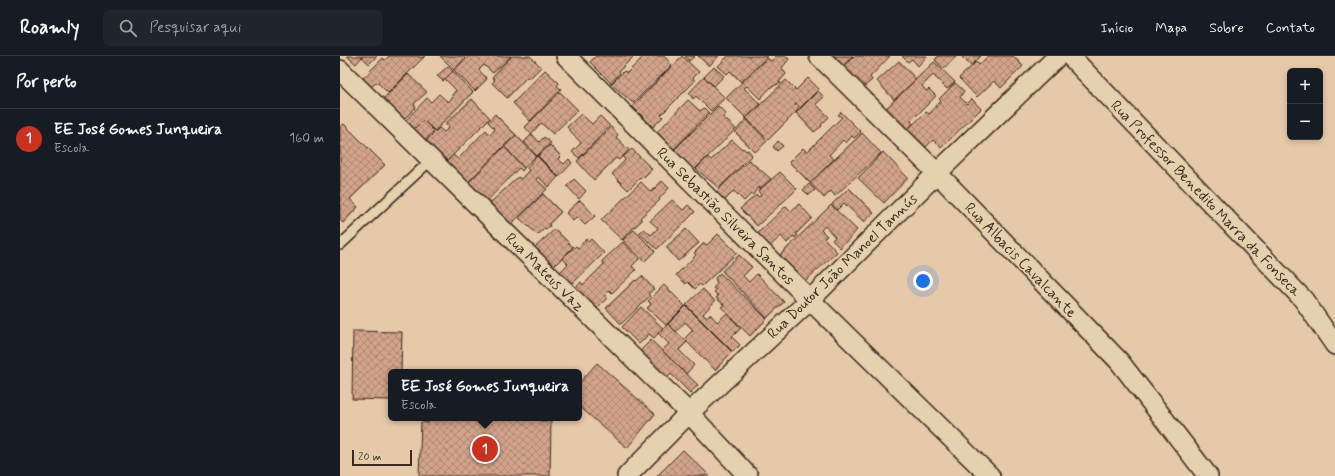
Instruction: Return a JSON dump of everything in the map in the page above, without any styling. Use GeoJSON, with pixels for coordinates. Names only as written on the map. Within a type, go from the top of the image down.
{"type":"FeatureCollection","features":[{"type":"Feature","properties":{"kind":"street","name":"Rua Sebastião Silveira Santos"},"geometry":{"type":"LineString","coordinates":[[566,56],[810,300],[990,476]]}},
{"type":"Feature","properties":{"kind":"street","name":"Rua Albacis Cavalcante"},"geometry":{"type":"LineString","coordinates":[[819,56],[937,173],[1120,362],[1208,476]]}},
{"type":"Feature","properties":{"kind":"street","name":"Rua Doutor João Manoel Tannús"},"geometry":{"type":"LineString","coordinates":[[627,476],[689,413],[810,300],[937,173],[1058,56]]}},
{"type":"Feature","properties":{"kind":"street","name":"Rua Professor Benedito Marra da Fonseca"},"geometry":{"type":"LineString","coordinates":[[1070,56],[1303,299],[1335,345]]}},
{"type":"Feature","properties":{"kind":"street","name":"Rua Mateus Vaz"},"geometry":{"type":"LineString","coordinates":[[340,70],[689,413],[748,476]]}},
{"type":"Feature","properties":{"kind":"lane"},"geometry":{"type":"LineString","coordinates":[[340,245],[431,160]]}},
{"type":"Feature","properties":{"kind":"building"},"geometry":{"type":"Polygon","coordinates":[[[347,56],[377,56],[369,64],[362,57],[356,64],[347,56]]]}},
{"type":"Feature","properties":{"kind":"building"},"geometry":{"type":"Polygon","coordinates":[[[389,56],[419,56],[420,58],[425,56],[388,93],[377,82],[371,87],[362,79],[383,58],[385,60],[389,56]]]}},
{"type":"Feature","properties":{"kind":"building"},"geometry":{"type":"Polygon","coordinates":[[[440,56],[463,56],[465,58],[454,70],[440,56]]]}},
{"type":"Feature","properties":{"kind":"building"},"geometry":{"type":"Polygon","coordinates":[[[469,56],[511,56],[493,73],[484,65],[479,70],[487,79],[475,91],[454,70],[469,56]]]}},
{"type":"Feature","properties":{"kind":"building"},"geometry":{"type":"Polygon","coordinates":[[[512,56],[530,56],[541,67],[529,79],[527,77],[507,98],[492,83],[495,80],[492,77],[512,56]]]}},
{"type":"Feature","properties":{"kind":"building"},"geometry":{"type":"Polygon","coordinates":[[[596,56],[634,56],[619,71],[620,73],[611,83],[590,62],[596,56]]]}},
{"type":"Feature","properties":{"kind":"building"},"geometry":{"type":"Polygon","coordinates":[[[644,56],[664,56],[672,65],[633,103],[611,84],[624,71],[627,73],[644,56]]]}},
{"type":"Feature","properties":{"kind":"building"},"geometry":{"type":"Polygon","coordinates":[[[682,56],[699,72],[693,78],[695,81],[661,115],[663,117],[653,127],[632,106],[682,56]]]}},
{"type":"Feature","properties":{"kind":"building"},"geometry":{"type":"Polygon","coordinates":[[[685,56],[695,56],[689,61],[685,56]]]}},
{"type":"Feature","properties":{"kind":"building"},"geometry":{"type":"Polygon","coordinates":[[[698,56],[719,56],[709,66],[698,56]]]}},
{"type":"Feature","properties":{"kind":"building"},"geometry":{"type":"Polygon","coordinates":[[[728,56],[768,56],[741,82],[730,71],[727,74],[718,66],[728,56]]]}},
{"type":"Feature","properties":{"kind":"building"},"geometry":{"type":"Polygon","coordinates":[[[776,56],[785,56],[789,59],[782,68],[786,74],[779,82],[781,83],[771,87],[760,99],[747,86],[744,88],[761,105],[746,118],[726,98],[767,58],[771,61],[776,56]]]}},
{"type":"Feature","properties":{"kind":"building"},"geometry":{"type":"Polygon","coordinates":[[[829,56],[853,56],[840,68],[829,56]]]}},
{"type":"Feature","properties":{"kind":"building"},"geometry":{"type":"Polygon","coordinates":[[[854,56],[890,56],[870,77],[872,80],[860,90],[841,69],[854,56]]]}},
{"type":"Feature","properties":{"kind":"building"},"geometry":{"type":"Polygon","coordinates":[[[902,56],[927,56],[918,66],[912,59],[908,62],[902,56]]]}},
{"type":"Feature","properties":{"kind":"building"},"geometry":{"type":"Polygon","coordinates":[[[938,56],[957,56],[943,69],[935,60],[938,56]]]}},
{"type":"Feature","properties":{"kind":"building"},"geometry":{"type":"Polygon","coordinates":[[[961,56],[981,56],[971,66],[961,56]]]}},
{"type":"Feature","properties":{"kind":"building"},"geometry":{"type":"Polygon","coordinates":[[[988,56],[1013,56],[1023,66],[1001,88],[994,81],[977,97],[959,78],[976,62],[979,65],[988,56]]]}},
{"type":"Feature","properties":{"kind":"building"},"geometry":{"type":"Polygon","coordinates":[[[899,61],[916,79],[894,100],[877,81],[899,61]]]}},
{"type":"Feature","properties":{"kind":"building"},"geometry":{"type":"Polygon","coordinates":[[[934,62],[955,82],[947,89],[933,75],[922,86],[926,91],[929,89],[936,96],[911,121],[913,124],[903,133],[882,112],[934,62]]]}},
{"type":"Feature","properties":{"kind":"building"},"geometry":{"type":"Polygon","coordinates":[[[448,66],[453,71],[443,81],[437,76],[448,66]]]}},
{"type":"Feature","properties":{"kind":"building"},"geometry":{"type":"Polygon","coordinates":[[[714,67],[724,76],[714,86],[704,77],[714,67]]]}},
{"type":"Feature","properties":{"kind":"building"},"geometry":{"type":"Polygon","coordinates":[[[545,70],[559,83],[557,86],[561,89],[530,121],[513,103],[545,70]]]}},
{"type":"Feature","properties":{"kind":"building"},"geometry":{"type":"Polygon","coordinates":[[[453,71],[473,92],[435,131],[423,120],[411,132],[402,124],[427,98],[431,102],[439,94],[448,102],[453,97],[452,95],[456,90],[445,79],[453,71]]]}},
{"type":"Feature","properties":{"kind":"building"},"geometry":{"type":"Polygon","coordinates":[[[408,74],[427,92],[414,104],[416,107],[402,121],[381,101],[408,74]]]}},
{"type":"Feature","properties":{"kind":"building"},"geometry":{"type":"Polygon","coordinates":[[[704,77],[725,98],[711,111],[696,96],[693,99],[689,93],[704,77]]]}},
{"type":"Feature","properties":{"kind":"building"},"geometry":{"type":"Polygon","coordinates":[[[808,78],[819,89],[800,108],[796,103],[795,105],[799,109],[768,140],[746,118],[786,80],[796,90],[808,78]]]}},
{"type":"Feature","properties":{"kind":"building"},"geometry":{"type":"Polygon","coordinates":[[[955,83],[964,91],[960,97],[967,104],[972,99],[981,109],[941,148],[933,140],[924,149],[906,131],[926,112],[929,114],[941,101],[939,99],[955,83]]]}},
{"type":"Feature","properties":{"kind":"building"},"geometry":{"type":"Polygon","coordinates":[[[818,91],[824,97],[816,104],[829,117],[821,125],[822,126],[814,132],[796,113],[818,91]]]}},
{"type":"Feature","properties":{"kind":"building"},"geometry":{"type":"Polygon","coordinates":[[[560,92],[578,110],[553,134],[541,123],[531,134],[525,127],[560,92]]]}},
{"type":"Feature","properties":{"kind":"building"},"geometry":{"type":"Polygon","coordinates":[[[472,99],[490,118],[443,165],[422,145],[439,128],[444,132],[449,128],[445,124],[472,99]]]}},
{"type":"Feature","properties":{"kind":"building"},"geometry":{"type":"Polygon","coordinates":[[[688,100],[700,111],[704,108],[709,113],[674,149],[657,132],[688,100]]]}},
{"type":"Feature","properties":{"kind":"building"},"geometry":{"type":"Polygon","coordinates":[[[718,106],[726,114],[723,117],[736,129],[694,170],[674,150],[718,106]]]}},
{"type":"Feature","properties":{"kind":"building"},"geometry":{"type":"Polygon","coordinates":[[[841,112],[861,132],[854,138],[852,136],[846,143],[843,140],[829,155],[834,159],[810,183],[789,162],[803,148],[807,152],[842,117],[838,115],[841,112]]]}},
{"type":"Feature","properties":{"kind":"building"},"geometry":{"type":"Polygon","coordinates":[[[495,114],[516,135],[464,186],[443,166],[453,155],[458,159],[486,130],[490,135],[495,129],[488,122],[495,114]]]}},
{"type":"Feature","properties":{"kind":"building"},"geometry":{"type":"Polygon","coordinates":[[[581,114],[592,124],[600,116],[610,126],[579,158],[572,152],[581,143],[567,127],[581,114]]]}},
{"type":"Feature","properties":{"kind":"building"},"geometry":{"type":"Polygon","coordinates":[[[746,119],[767,141],[755,152],[735,132],[746,119]]]}},
{"type":"Feature","properties":{"kind":"building"},"geometry":{"type":"Polygon","coordinates":[[[423,120],[434,131],[422,144],[411,132],[423,120]]]}},
{"type":"Feature","properties":{"kind":"building"},"geometry":{"type":"Polygon","coordinates":[[[344,124],[385,165],[350,199],[358,207],[343,223],[340,220],[340,127],[344,124]]]}},
{"type":"Feature","properties":{"kind":"building"},"geometry":{"type":"Polygon","coordinates":[[[611,127],[618,135],[616,137],[629,150],[619,160],[616,158],[594,180],[577,161],[611,127]]]}},
{"type":"Feature","properties":{"kind":"building"},"geometry":{"type":"Polygon","coordinates":[[[862,133],[881,153],[835,196],[831,191],[824,198],[810,183],[862,133]]]}},
{"type":"Feature","properties":{"kind":"building"},"geometry":{"type":"Polygon","coordinates":[[[532,134],[539,142],[544,137],[551,143],[537,156],[524,142],[532,134]]]}},
{"type":"Feature","properties":{"kind":"building"},"geometry":{"type":"Polygon","coordinates":[[[516,135],[536,156],[524,168],[504,146],[516,135]]]}},
{"type":"Feature","properties":{"kind":"building"},"geometry":{"type":"Polygon","coordinates":[[[732,140],[742,149],[743,148],[746,151],[748,150],[752,155],[719,188],[696,169],[708,157],[711,160],[732,140]]]}},
{"type":"Feature","properties":{"kind":"building"},"geometry":{"type":"Polygon","coordinates":[[[778,141],[783,146],[777,151],[773,147],[778,141]]]}},
{"type":"Feature","properties":{"kind":"building"},"geometry":{"type":"Polygon","coordinates":[[[550,145],[561,156],[558,159],[564,164],[569,159],[572,163],[559,177],[538,156],[550,145]]]}},
{"type":"Feature","properties":{"kind":"building"},"geometry":{"type":"Polygon","coordinates":[[[504,146],[524,168],[522,171],[519,168],[482,206],[464,187],[504,146]]]}},
{"type":"Feature","properties":{"kind":"building"},"geometry":{"type":"Polygon","coordinates":[[[632,149],[652,169],[643,178],[641,177],[628,190],[612,174],[625,160],[623,157],[632,149]]]}},
{"type":"Feature","properties":{"kind":"building"},"geometry":{"type":"Polygon","coordinates":[[[883,152],[908,178],[884,203],[858,178],[883,152]]]}},
{"type":"Feature","properties":{"kind":"building"},"geometry":{"type":"Polygon","coordinates":[[[537,156],[558,177],[549,187],[538,177],[536,179],[547,189],[507,228],[489,204],[518,177],[521,179],[529,170],[527,168],[537,156]]]}},
{"type":"Feature","properties":{"kind":"building"},"geometry":{"type":"Polygon","coordinates":[[[749,160],[771,179],[760,189],[758,187],[753,195],[751,194],[744,201],[734,191],[725,200],[716,192],[749,160]]]}},
{"type":"Feature","properties":{"kind":"building"},"geometry":{"type":"Polygon","coordinates":[[[780,172],[797,189],[757,226],[740,209],[756,195],[759,197],[761,195],[758,191],[780,172]]]}},
{"type":"Feature","properties":{"kind":"building"},"geometry":{"type":"Polygon","coordinates":[[[574,179],[586,191],[579,199],[567,186],[574,179]]]}},
{"type":"Feature","properties":{"kind":"building"},"geometry":{"type":"Polygon","coordinates":[[[662,181],[669,188],[659,199],[660,200],[640,218],[642,220],[622,240],[601,220],[641,182],[651,192],[662,181]]]}},
{"type":"Feature","properties":{"kind":"building"},"geometry":{"type":"Polygon","coordinates":[[[809,184],[815,190],[809,195],[803,190],[809,184]]]}},
{"type":"Feature","properties":{"kind":"building"},"geometry":{"type":"Polygon","coordinates":[[[849,188],[874,213],[864,222],[844,203],[837,210],[832,204],[849,188]]]}},
{"type":"Feature","properties":{"kind":"building"},"geometry":{"type":"Polygon","coordinates":[[[543,194],[561,212],[549,224],[550,226],[546,229],[545,228],[538,235],[519,218],[543,194]]]}},
{"type":"Feature","properties":{"kind":"building"},"geometry":{"type":"Polygon","coordinates":[[[580,200],[595,216],[585,225],[577,217],[573,221],[566,213],[580,200]]]}},
{"type":"Feature","properties":{"kind":"building"},"geometry":{"type":"Polygon","coordinates":[[[672,200],[683,210],[688,205],[695,212],[657,249],[639,233],[644,229],[651,235],[658,228],[650,221],[672,200]]]}},
{"type":"Feature","properties":{"kind":"building"},"geometry":{"type":"Polygon","coordinates":[[[799,204],[812,218],[796,234],[798,235],[795,238],[794,236],[787,243],[781,236],[770,246],[758,233],[786,206],[791,211],[799,204]]]}},
{"type":"Feature","properties":{"kind":"building"},"geometry":{"type":"Polygon","coordinates":[[[831,205],[857,230],[840,248],[832,240],[835,237],[825,226],[821,230],[827,236],[824,238],[837,252],[804,282],[779,256],[831,205]]]}},
{"type":"Feature","properties":{"kind":"building"},"geometry":{"type":"Polygon","coordinates":[[[555,229],[573,247],[550,270],[531,251],[555,229]]]}},
{"type":"Feature","properties":{"kind":"building"},"geometry":{"type":"Polygon","coordinates":[[[686,229],[699,243],[678,261],[666,247],[686,229]]]}},
{"type":"Feature","properties":{"kind":"building"},"geometry":{"type":"Polygon","coordinates":[[[634,230],[655,251],[644,262],[623,240],[634,230]]]}},
{"type":"Feature","properties":{"kind":"building"},"geometry":{"type":"Polygon","coordinates":[[[718,234],[737,253],[702,286],[700,284],[695,289],[688,282],[686,284],[676,275],[696,255],[694,253],[704,243],[707,245],[718,234]]]}},
{"type":"Feature","properties":{"kind":"building"},"geometry":{"type":"Polygon","coordinates":[[[586,239],[588,242],[591,239],[604,253],[572,284],[560,272],[568,264],[562,258],[576,246],[578,248],[586,239]]]}},
{"type":"Feature","properties":{"kind":"building"},"geometry":{"type":"Polygon","coordinates":[[[623,242],[639,259],[632,266],[636,270],[612,293],[609,290],[605,295],[607,298],[592,313],[571,293],[581,282],[583,285],[604,264],[602,261],[623,242]]]}},
{"type":"Feature","properties":{"kind":"building"},"geometry":{"type":"Polygon","coordinates":[[[739,255],[752,267],[743,276],[749,282],[757,274],[784,302],[767,318],[722,271],[739,255]]]}},
{"type":"Feature","properties":{"kind":"building"},"geometry":{"type":"Polygon","coordinates":[[[720,273],[767,319],[750,336],[721,307],[724,305],[716,298],[718,296],[714,292],[716,290],[713,288],[717,284],[715,278],[720,273]]]}},
{"type":"Feature","properties":{"kind":"building"},"geometry":{"type":"Polygon","coordinates":[[[642,276],[654,289],[648,294],[650,296],[621,324],[606,308],[635,280],[636,281],[642,276]]]}},
{"type":"Feature","properties":{"kind":"building"},"geometry":{"type":"Polygon","coordinates":[[[664,285],[685,306],[666,325],[647,308],[651,304],[648,301],[664,285]]]}},
{"type":"Feature","properties":{"kind":"building"},"geometry":{"type":"Polygon","coordinates":[[[703,289],[715,301],[703,314],[706,317],[710,314],[717,322],[727,313],[741,328],[732,337],[740,345],[733,352],[686,305],[703,289]]]}},
{"type":"Feature","properties":{"kind":"building"},"geometry":{"type":"Polygon","coordinates":[[[686,306],[732,352],[715,370],[684,339],[693,330],[685,322],[676,332],[668,324],[686,306]]]}},
{"type":"Feature","properties":{"kind":"building"},"geometry":{"type":"Polygon","coordinates":[[[641,307],[663,328],[654,338],[649,334],[639,344],[622,327],[641,307]]]}},
{"type":"Feature","properties":{"kind":"building"},"geometry":{"type":"Polygon","coordinates":[[[668,324],[687,342],[679,350],[694,365],[686,374],[662,350],[669,344],[658,333],[668,324]]]}},
{"type":"Feature","properties":{"kind":"building"},"geometry":{"type":"Polygon","coordinates":[[[353,331],[402,332],[401,369],[388,369],[388,400],[352,399],[353,331]]]}},
{"type":"Feature","properties":{"kind":"building"},"geometry":{"type":"Polygon","coordinates":[[[651,340],[698,385],[690,393],[671,374],[662,384],[634,357],[651,340]]]}},
{"type":"Feature","properties":{"kind":"building"},"geometry":{"type":"Polygon","coordinates":[[[597,363],[655,414],[627,448],[582,409],[582,380],[597,363]]]}},
{"type":"Feature","properties":{"kind":"building"},"geometry":{"type":"Polygon","coordinates":[[[428,421],[551,421],[550,476],[419,476],[421,422],[428,423],[428,421]]]}},
{"type":"Feature","properties":{"kind":"building"},"geometry":{"type":"Polygon","coordinates":[[[683,450],[710,476],[657,476],[683,450]]]}},
{"type":"Feature","properties":{"kind":"place","name":"EE José Gomes Junqueira"},"geometry":{"type":"Point","coordinates":[485,449]}}]}
